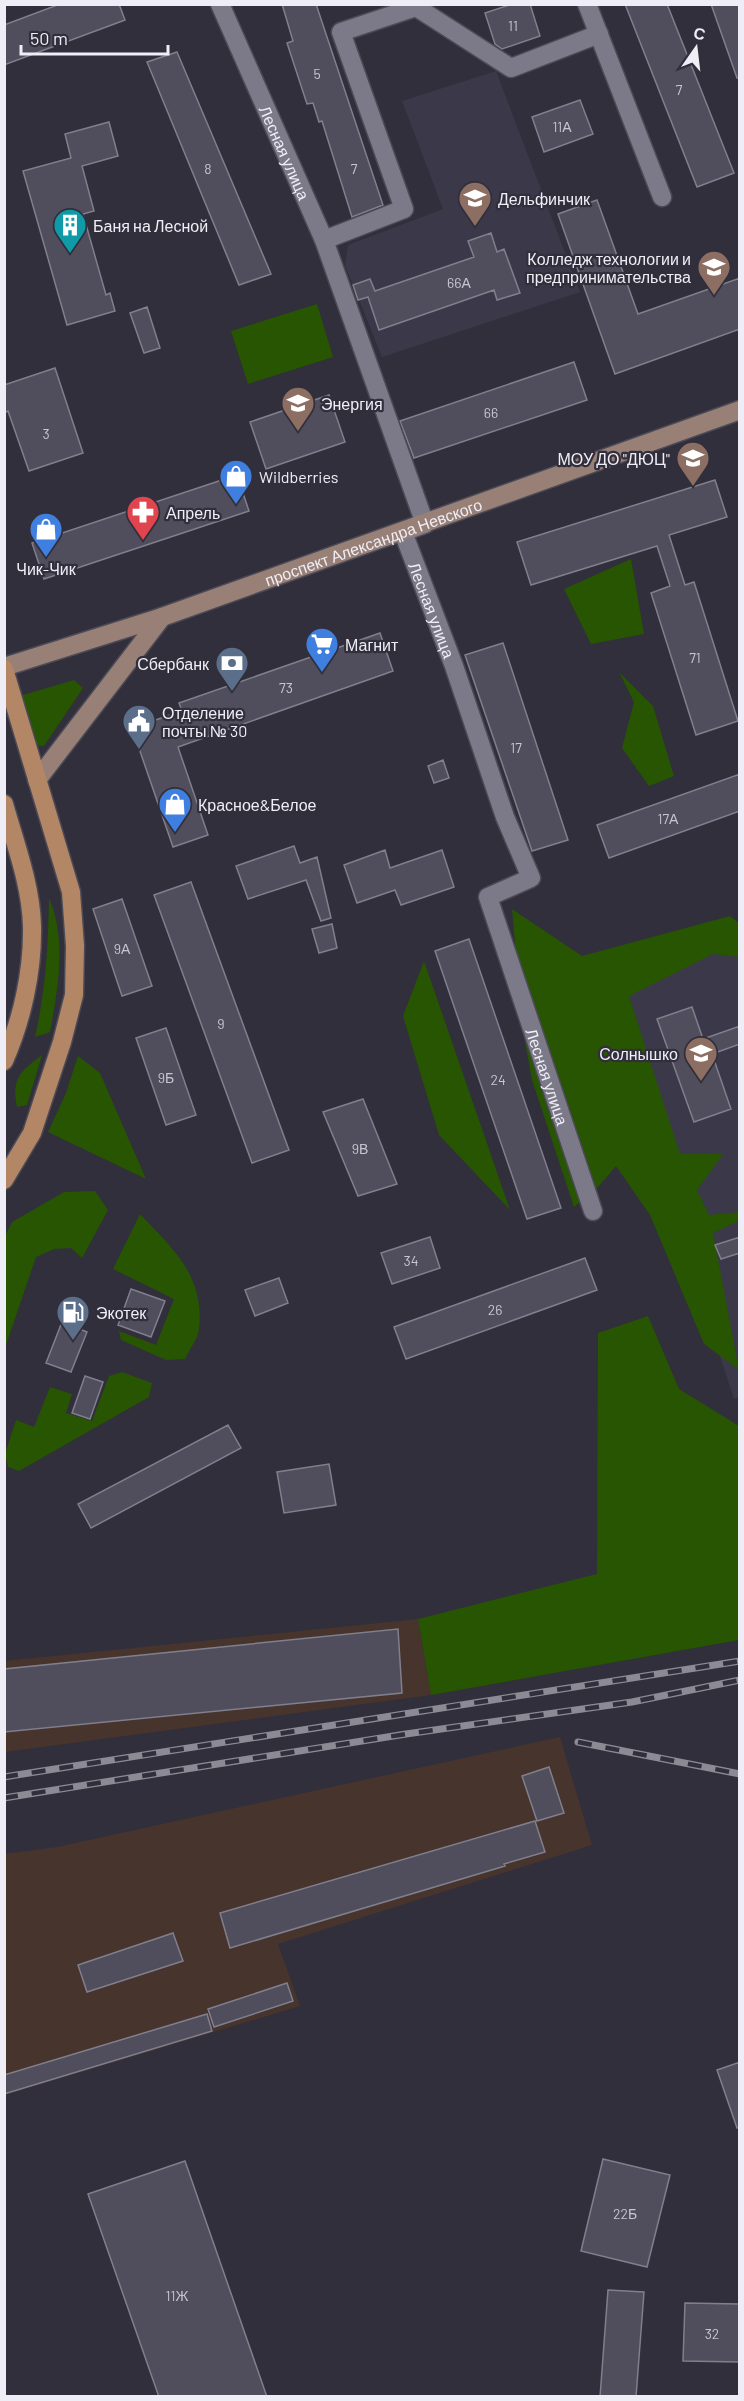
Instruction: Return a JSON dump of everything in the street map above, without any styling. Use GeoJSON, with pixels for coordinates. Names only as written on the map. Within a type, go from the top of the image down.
{"type":"FeatureCollection","features":[{"type":"Feature","properties":{"kind":"main road","name":"проспект Александра Невского"},"geometry":{"type":"LineString","coordinates":[[425,524],[740,410]]}},
{"type":"Feature","properties":{"kind":"main road","name":"проспект Александра Невского"},"geometry":{"type":"LineString","coordinates":[[4,668],[162,617],[404,532]]}},
{"type":"Feature","properties":{"kind":"main road"},"geometry":{"type":"LineString","coordinates":[[37,780],[162,617]]}},
{"type":"Feature","properties":{"kind":"main road"},"geometry":{"type":"LineString","coordinates":[[4,668],[70,892],[75,946],[74,995],[63,1042],[32,1133],[4,1180]]}},
{"type":"Feature","properties":{"kind":"main road"},"geometry":{"type":"LineString","coordinates":[[4,804],[28,890],[32,925],[30,967],[22,1005],[4,1061]]}},
{"type":"Feature","properties":{"kind":"street","name":"Лесная улица"},"geometry":{"type":"LineString","coordinates":[[220,4],[324,240],[425,524]]}},
{"type":"Feature","properties":{"kind":"street"},"geometry":{"type":"LineString","coordinates":[[587,4],[662,197]]}},
{"type":"Feature","properties":{"kind":"street"},"geometry":{"type":"LineString","coordinates":[[324,240],[404,209],[341,32],[415,6],[511,69],[599,34]]}},
{"type":"Feature","properties":{"kind":"street"},"geometry":{"type":"LineString","coordinates":[[404,532],[425,524]]}},
{"type":"Feature","properties":{"kind":"street","name":"Лесная улица"},"geometry":{"type":"LineString","coordinates":[[404,532],[454,666],[505,817],[531,878],[488,897],[593,1211]]}},
{"type":"Feature","properties":{"kind":"shaded area","name":"Дельфинчик"},"geometry":{"type":"Polygon","coordinates":[[[496,71],[580,292],[382,357],[345,265],[348,245],[443,209],[402,101],[496,71]]]}},
{"type":"Feature","properties":{"kind":"shaded area"},"geometry":{"type":"Polygon","coordinates":[[[739,947],[739,1397],[734,1399],[596,980],[739,947]]]}},
{"type":"Feature","properties":{"kind":"shaded area"},"geometry":{"type":"Polygon","coordinates":[[[418,1619],[431,1695],[5,1752],[4,1661],[418,1619]]]}},
{"type":"Feature","properties":{"kind":"shaded area"},"geometry":{"type":"Polygon","coordinates":[[[560,1737],[592,1845],[278,1944],[300,2006],[5,2095],[4,1854],[57,1847],[560,1737]]]}},
{"type":"Feature","properties":{"kind":"green space"},"geometry":{"type":"Polygon","coordinates":[[[317,304],[333,357],[248,384],[231,331],[317,304]]]}},
{"type":"Feature","properties":{"kind":"green space"},"geometry":{"type":"Polygon","coordinates":[[[631,559],[644,634],[591,644],[564,589],[631,559]]]}},
{"type":"Feature","properties":{"kind":"green space"},"geometry":{"type":"Polygon","coordinates":[[[619,672],[653,706],[674,776],[649,786],[622,748],[634,702],[619,672]]]}},
{"type":"Feature","properties":{"kind":"green space"},"geometry":{"type":"Polygon","coordinates":[[[74,680],[83,688],[44,746],[31,745],[19,708],[23,695],[74,680]]]}},
{"type":"Feature","properties":{"kind":"green space"},"geometry":{"type":"Polygon","coordinates":[[[49,898],[58,930],[58,982],[50,1032],[35,1037],[46,968],[49,898]]]}},
{"type":"Feature","properties":{"kind":"green space"},"geometry":{"type":"Polygon","coordinates":[[[512,909],[582,956],[730,916],[739,923],[739,957],[713,954],[629,996],[680,1154],[723,1154],[697,1190],[709,1215],[739,1212],[739,1221],[713,1233],[739,1370],[704,1344],[650,1215],[616,1166],[599,1186],[574,1207],[532,1080],[522,1026],[512,909]]]}},
{"type":"Feature","properties":{"kind":"green space"},"geometry":{"type":"Polygon","coordinates":[[[424,961],[510,1210],[439,1135],[403,1016],[424,961]]]}},
{"type":"Feature","properties":{"kind":"green space"},"geometry":{"type":"Polygon","coordinates":[[[42,1055],[27,1105],[17,1107],[15,1089],[19,1076],[42,1055]]]}},
{"type":"Feature","properties":{"kind":"green space"},"geometry":{"type":"Polygon","coordinates":[[[78,1056],[100,1073],[146,1179],[48,1132],[66,1093],[78,1056]]]}},
{"type":"Feature","properties":{"kind":"green space"},"geometry":{"type":"Polygon","coordinates":[[[95,1191],[108,1210],[82,1258],[71,1248],[54,1249],[36,1257],[5,1348],[5,1236],[12,1222],[64,1192],[95,1191]]]}},
{"type":"Feature","properties":{"kind":"green space"},"geometry":{"type":"Polygon","coordinates":[[[140,1214],[175,1252],[192,1279],[197,1294],[200,1310],[199,1329],[185,1359],[166,1360],[121,1340],[119,1331],[156,1345],[174,1299],[113,1269],[140,1214]]]}},
{"type":"Feature","properties":{"kind":"green space"},"geometry":{"type":"Polygon","coordinates":[[[648,1316],[679,1389],[739,1426],[739,1640],[431,1695],[418,1619],[597,1574],[598,1333],[648,1316]]]}},
{"type":"Feature","properties":{"kind":"green space"},"geometry":{"type":"Polygon","coordinates":[[[122,1372],[152,1383],[149,1397],[19,1471],[8,1467],[5,1454],[16,1420],[34,1427],[50,1387],[72,1394],[66,1413],[92,1421],[109,1376],[122,1372]]]}},
{"type":"Feature","properties":{"kind":"building"},"geometry":{"type":"Polygon","coordinates":[[[60,4],[119,4],[125,20],[4,65],[4,25],[60,4]]]}},
{"type":"Feature","properties":{"kind":"building"},"geometry":{"type":"Polygon","coordinates":[[[282,4],[316,4],[383,205],[352,217],[322,121],[319,122],[313,103],[307,104],[287,43],[293,41],[282,4]]]}},
{"type":"Feature","properties":{"kind":"building"},"geometry":{"type":"Polygon","coordinates":[[[512,4],[530,4],[540,36],[502,49],[495,44],[485,13],[512,4]]]}},
{"type":"Feature","properties":{"kind":"building"},"geometry":{"type":"Polygon","coordinates":[[[625,4],[667,4],[734,173],[697,187],[625,4]]]}},
{"type":"Feature","properties":{"kind":"building"},"geometry":{"type":"Polygon","coordinates":[[[711,4],[740,4],[740,78],[737,78],[711,4]]]}},
{"type":"Feature","properties":{"kind":"building"},"geometry":{"type":"Polygon","coordinates":[[[177,52],[271,274],[239,285],[147,62],[177,52]]]}},
{"type":"Feature","properties":{"kind":"building"},"geometry":{"type":"Polygon","coordinates":[[[580,100],[593,134],[544,152],[532,117],[580,100]]]}},
{"type":"Feature","properties":{"kind":"building","name":"Баня на Лесной"},"geometry":{"type":"Polygon","coordinates":[[[109,122],[118,156],[82,166],[94,211],[83,214],[106,295],[110,293],[115,311],[67,325],[23,171],[71,158],[65,134],[109,122]]]}},
{"type":"Feature","properties":{"kind":"building","name":"Колледж технологии и предпринимательства"},"geometry":{"type":"Polygon","coordinates":[[[597,200],[638,314],[740,278],[740,329],[615,374],[558,214],[597,200]]]}},
{"type":"Feature","properties":{"kind":"building"},"geometry":{"type":"Polygon","coordinates":[[[491,233],[497,252],[504,249],[520,293],[497,300],[494,290],[379,330],[368,297],[358,300],[353,285],[370,279],[375,291],[474,257],[468,241],[491,233]]]}},
{"type":"Feature","properties":{"kind":"building"},"geometry":{"type":"Polygon","coordinates":[[[147,307],[160,348],[144,353],[130,313],[147,307]]]}},
{"type":"Feature","properties":{"kind":"building"},"geometry":{"type":"Polygon","coordinates":[[[574,362],[587,400],[414,458],[400,421],[574,362]]]}},
{"type":"Feature","properties":{"kind":"building"},"geometry":{"type":"Polygon","coordinates":[[[55,368],[83,453],[29,471],[8,411],[4,413],[4,385],[55,368]]]}},
{"type":"Feature","properties":{"kind":"building","name":"Энергия"},"geometry":{"type":"Polygon","coordinates":[[[329,395],[345,442],[266,469],[250,422],[329,395]]]}},
{"type":"Feature","properties":{"kind":"building"},"geometry":{"type":"Polygon","coordinates":[[[237,475],[249,511],[44,579],[32,543],[237,475]]]}},
{"type":"Feature","properties":{"kind":"building"},"geometry":{"type":"Polygon","coordinates":[[[715,480],[727,517],[669,535],[685,585],[694,582],[738,721],[696,735],[651,593],[670,586],[657,546],[531,585],[517,542],[715,480]]]}},
{"type":"Feature","properties":{"kind":"building"},"geometry":{"type":"Polygon","coordinates":[[[380,633],[393,671],[178,747],[208,835],[173,847],[132,728],[182,711],[179,703],[380,633]]]}},
{"type":"Feature","properties":{"kind":"building"},"geometry":{"type":"Polygon","coordinates":[[[503,643],[568,840],[532,851],[465,655],[503,643]]]}},
{"type":"Feature","properties":{"kind":"building"},"geometry":{"type":"Polygon","coordinates":[[[443,760],[449,778],[434,783],[428,766],[443,760]]]}},
{"type":"Feature","properties":{"kind":"building"},"geometry":{"type":"Polygon","coordinates":[[[740,774],[740,811],[609,858],[597,825],[740,774]]]}},
{"type":"Feature","properties":{"kind":"building"},"geometry":{"type":"Polygon","coordinates":[[[294,846],[300,863],[317,857],[331,918],[321,921],[306,880],[248,899],[236,866],[294,846]]]}},
{"type":"Feature","properties":{"kind":"building"},"geometry":{"type":"Polygon","coordinates":[[[385,850],[390,868],[442,850],[454,887],[401,905],[395,890],[357,903],[344,865],[385,850]]]}},
{"type":"Feature","properties":{"kind":"building"},"geometry":{"type":"Polygon","coordinates":[[[191,882],[289,1150],[252,1163],[154,895],[191,882]]]}},
{"type":"Feature","properties":{"kind":"building"},"geometry":{"type":"Polygon","coordinates":[[[122,899],[152,986],[122,996],[93,909],[122,899]]]}},
{"type":"Feature","properties":{"kind":"building"},"geometry":{"type":"Polygon","coordinates":[[[332,924],[337,948],[319,953],[312,929],[332,924]]]}},
{"type":"Feature","properties":{"kind":"building"},"geometry":{"type":"Polygon","coordinates":[[[469,939],[561,1208],[527,1219],[435,951],[469,939]]]}},
{"type":"Feature","properties":{"kind":"building","name":"Солнышко"},"geometry":{"type":"Polygon","coordinates":[[[692,1007],[703,1039],[740,1026],[740,1044],[712,1054],[731,1109],[694,1122],[657,1019],[692,1007]]]}},
{"type":"Feature","properties":{"kind":"building"},"geometry":{"type":"Polygon","coordinates":[[[166,1028],[196,1115],[166,1125],[136,1038],[166,1028]]]}},
{"type":"Feature","properties":{"kind":"building"},"geometry":{"type":"Polygon","coordinates":[[[363,1099],[397,1184],[358,1196],[323,1112],[363,1099]]]}},
{"type":"Feature","properties":{"kind":"building"},"geometry":{"type":"Polygon","coordinates":[[[430,1237],[440,1268],[392,1284],[381,1253],[430,1237]]]}},
{"type":"Feature","properties":{"kind":"building"},"geometry":{"type":"Polygon","coordinates":[[[740,1237],[740,1253],[721,1259],[715,1245],[740,1237]]]}},
{"type":"Feature","properties":{"kind":"building"},"geometry":{"type":"Polygon","coordinates":[[[585,1258],[597,1290],[406,1359],[394,1327],[585,1258]]]}},
{"type":"Feature","properties":{"kind":"building"},"geometry":{"type":"Polygon","coordinates":[[[279,1278],[288,1303],[255,1316],[245,1290],[279,1278]]]}},
{"type":"Feature","properties":{"kind":"building"},"geometry":{"type":"Polygon","coordinates":[[[131,1289],[165,1301],[151,1337],[118,1325],[131,1289]]]}},
{"type":"Feature","properties":{"kind":"building"},"geometry":{"type":"Polygon","coordinates":[[[62,1322],[87,1332],[71,1372],[46,1363],[62,1322]]]}},
{"type":"Feature","properties":{"kind":"building"},"geometry":{"type":"Polygon","coordinates":[[[85,1376],[103,1382],[90,1419],[72,1413],[85,1376]]]}},
{"type":"Feature","properties":{"kind":"building"},"geometry":{"type":"Polygon","coordinates":[[[228,1425],[241,1448],[91,1528],[78,1504],[228,1425]]]}},
{"type":"Feature","properties":{"kind":"building"},"geometry":{"type":"Polygon","coordinates":[[[329,1464],[336,1505],[284,1513],[277,1472],[329,1464]]]}},
{"type":"Feature","properties":{"kind":"building"},"geometry":{"type":"Polygon","coordinates":[[[398,1629],[402,1693],[4,1732],[4,1669],[398,1629]]]}},
{"type":"Feature","properties":{"kind":"building"},"geometry":{"type":"Polygon","coordinates":[[[549,1767],[564,1813],[537,1821],[522,1776],[549,1767]]]}},
{"type":"Feature","properties":{"kind":"building"},"geometry":{"type":"Polygon","coordinates":[[[535,1821],[545,1852],[230,1948],[220,1913],[535,1821]]]}},
{"type":"Feature","properties":{"kind":"building"},"geometry":{"type":"Polygon","coordinates":[[[173,1933],[183,1961],[87,1992],[78,1965],[173,1933]]]}},
{"type":"Feature","properties":{"kind":"building"},"geometry":{"type":"Polygon","coordinates":[[[287,1983],[293,2001],[214,2027],[208,2009],[287,1983]]]}},
{"type":"Feature","properties":{"kind":"building"},"geometry":{"type":"Polygon","coordinates":[[[207,2014],[212,2031],[4,2094],[4,2075],[207,2014]]]}},
{"type":"Feature","properties":{"kind":"building"},"geometry":{"type":"Polygon","coordinates":[[[740,2062],[740,2128],[737,2128],[717,2070],[740,2062]]]}},
{"type":"Feature","properties":{"kind":"building"},"geometry":{"type":"Polygon","coordinates":[[[603,2159],[670,2175],[647,2267],[581,2251],[603,2159]]]}},
{"type":"Feature","properties":{"kind":"building"},"geometry":{"type":"Polygon","coordinates":[[[185,2161],[267,2397],[159,2397],[88,2194],[185,2161]]]}},
{"type":"Feature","properties":{"kind":"building"},"geometry":{"type":"Polygon","coordinates":[[[608,2290],[644,2292],[636,2397],[600,2397],[608,2290]]]}},
{"type":"Feature","properties":{"kind":"building"},"geometry":{"type":"Polygon","coordinates":[[[685,2303],[740,2304],[740,2362],[683,2361],[685,2303]]]}},
{"type":"Feature","properties":{"kind":"railway"},"geometry":{"type":"LineString","coordinates":[[4,1777],[740,1661]]}},
{"type":"Feature","properties":{"kind":"railway"},"geometry":{"type":"LineString","coordinates":[[4,1798],[406,1734],[632,1702],[740,1680]]}},
{"type":"Feature","properties":{"kind":"railway"},"geometry":{"type":"LineString","coordinates":[[578,1742],[740,1774]]}},
{"type":"Feature","properties":{"kind":"place","name":"Дельфинчик"},"geometry":{"type":"Point","coordinates":[475,227]}},
{"type":"Feature","properties":{"kind":"place","name":"Баня на Лесной"},"geometry":{"type":"Point","coordinates":[70,254]}},
{"type":"Feature","properties":{"kind":"place","name":"Колледж технологии и предпринимательства"},"geometry":{"type":"Point","coordinates":[714,296]}},
{"type":"Feature","properties":{"kind":"place","name":"Энергия"},"geometry":{"type":"Point","coordinates":[298,432]}},
{"type":"Feature","properties":{"kind":"place","name":"МОУ ДО \"ДЮЦ\""},"geometry":{"type":"Point","coordinates":[693,487]}},
{"type":"Feature","properties":{"kind":"place","name":"Wildberries"},"geometry":{"type":"Point","coordinates":[236,505]}},
{"type":"Feature","properties":{"kind":"place","name":"Апрель"},"geometry":{"type":"Point","coordinates":[143,541]}},
{"type":"Feature","properties":{"kind":"place","name":"Чик-Чик"},"geometry":{"type":"Point","coordinates":[46,558]}},
{"type":"Feature","properties":{"kind":"place","name":"Магнит"},"geometry":{"type":"Point","coordinates":[322,673]}},
{"type":"Feature","properties":{"kind":"place","name":"Сбербанк"},"geometry":{"type":"Point","coordinates":[232,692]}},
{"type":"Feature","properties":{"kind":"place","name":"Отделение почты № 30"},"geometry":{"type":"Point","coordinates":[139,750]}},
{"type":"Feature","properties":{"kind":"place","name":"Красное&Белое"},"geometry":{"type":"Point","coordinates":[175,833]}},
{"type":"Feature","properties":{"kind":"place","name":"Солнышко"},"geometry":{"type":"Point","coordinates":[701,1082]}},
{"type":"Feature","properties":{"kind":"place","name":"Экотек"},"geometry":{"type":"Point","coordinates":[73,1341]}}]}
